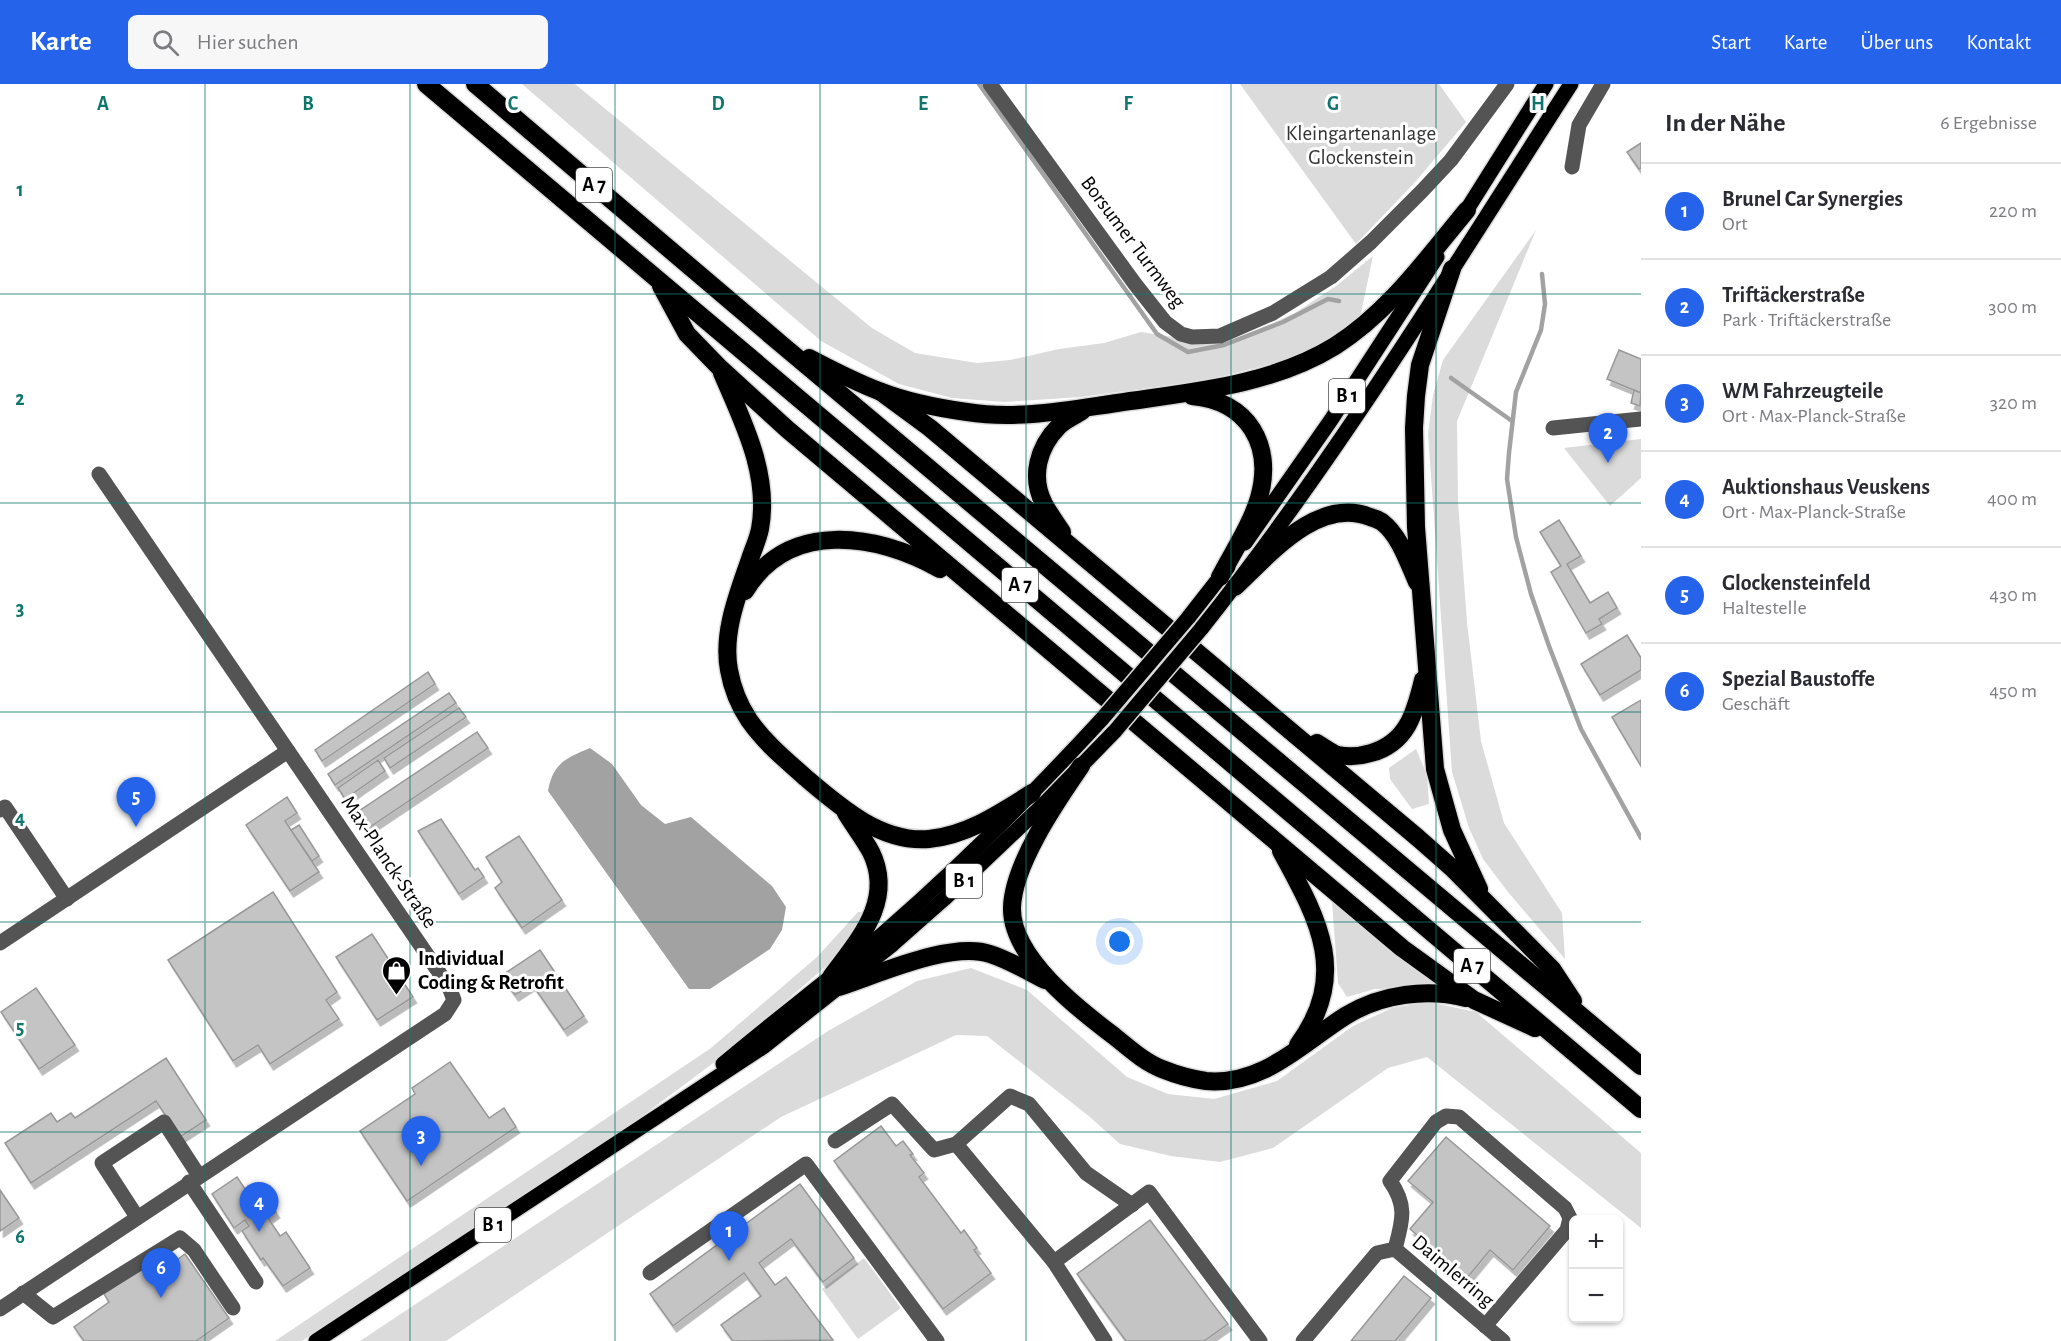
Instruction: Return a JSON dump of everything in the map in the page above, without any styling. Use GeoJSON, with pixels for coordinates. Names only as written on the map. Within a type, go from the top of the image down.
{"type":"FeatureCollection","features":[{"type":"Feature","properties":{"kind":"highway","name":"A 7"},"geometry":{"type":"LineString","coordinates":[[426,84],[1641,1109]]}},
{"type":"Feature","properties":{"kind":"highway","name":"A 7"},"geometry":{"type":"LineString","coordinates":[[476,84],[781,344],[1641,1065]]}},
{"type":"Feature","properties":{"kind":"highway"},"geometry":{"type":"LineString","coordinates":[[781,344],[881,392],[932,406],[970,413],[1005,415],[1089,407],[1250,381],[1293,368],[1334,346],[1372,319],[1417,271],[1467,210]]}},
{"type":"Feature","properties":{"kind":"highway"},"geometry":{"type":"LineString","coordinates":[[1452,269],[1420,365],[1414,428],[1414,479],[1435,769],[1452,830],[1483,898]]}},
{"type":"Feature","properties":{"kind":"highway"},"geometry":{"type":"LineString","coordinates":[[655,276],[687,334],[720,368],[787,429],[1402,948],[1474,1000]]}},
{"type":"Feature","properties":{"kind":"highway"},"geometry":{"type":"LineString","coordinates":[[720,368],[748,434],[759,471],[762,500],[760,530],[729,627],[726,651],[736,697],[749,720],[783,758],[845,811],[901,837],[928,839],[961,832],[994,817],[1032,793]]}},
{"type":"Feature","properties":{"kind":"highway"},"geometry":{"type":"LineString","coordinates":[[881,392],[930,428],[1418,838],[1483,898],[1552,969],[1584,1018]]}},
{"type":"Feature","properties":{"kind":"highway"},"geometry":{"type":"LineString","coordinates":[[1173,395],[1208,398],[1228,406],[1245,417],[1256,434],[1263,456],[1263,478],[1259,499],[1228,582]]}},
{"type":"Feature","properties":{"kind":"highway"},"geometry":{"type":"LineString","coordinates":[[1070,545],[1043,502],[1037,480],[1038,459],[1046,442],[1060,425],[1089,407]]}},
{"type":"Feature","properties":{"kind":"highway"},"geometry":{"type":"LineString","coordinates":[[1228,582],[1312,521],[1343,512],[1361,513],[1382,521],[1395,536],[1421,591]]}},
{"type":"Feature","properties":{"kind":"highway"},"geometry":{"type":"LineString","coordinates":[[735,609],[752,581],[772,561],[807,544],[828,540],[867,541],[888,546],[918,557],[974,587]]}},
{"type":"Feature","properties":{"kind":"highway"},"geometry":{"type":"LineString","coordinates":[[1282,723],[1338,754],[1360,756],[1385,749],[1400,736],[1409,722],[1418,702],[1427,667]]}},
{"type":"Feature","properties":{"kind":"highway"},"geometry":{"type":"LineString","coordinates":[[1082,766],[1052,808],[1032,846],[1017,881],[1012,908],[1021,942],[1050,982],[1089,1018],[1136,1054],[1161,1069],[1187,1078],[1209,1081],[1235,1080],[1261,1072],[1290,1056],[1346,1015],[1378,1001],[1404,995],[1429,993],[1446,993],[1474,1000],[1558,1039]]}},
{"type":"Feature","properties":{"kind":"highway"},"geometry":{"type":"LineString","coordinates":[[835,982],[868,926],[878,899],[878,874],[872,853],[845,811]]}},
{"type":"Feature","properties":{"kind":"highway"},"geometry":{"type":"LineString","coordinates":[[1276,842],[1304,893],[1317,923],[1324,952],[1326,977],[1318,1013],[1290,1056]]}},
{"type":"Feature","properties":{"kind":"highway"},"geometry":{"type":"LineString","coordinates":[[835,982],[935,955],[963,950],[989,954],[1050,982]]}},
{"type":"Feature","properties":{"kind":"main road","name":"B 1"},"geometry":{"type":"LineString","coordinates":[[316,1341],[669,1108],[755,1037],[893,944],[1003,844],[1082,766],[1115,731],[1201,629],[1278,499],[1467,210],[1546,84]]}},
{"type":"Feature","properties":{"kind":"main road","name":"B 1"},"geometry":{"type":"LineString","coordinates":[[835,982],[1032,793],[1102,719],[1188,618],[1228,582],[1293,509],[1400,351],[1571,84]]}},
{"type":"Feature","properties":{"kind":"street","name":"Borsumer Turmweg"},"geometry":{"type":"LineString","coordinates":[[990,84],[1165,322],[1181,334],[1192,337],[1220,336],[1273,313],[1331,277],[1371,242],[1451,160],[1507,84]]}},
{"type":"Feature","properties":{"kind":"street"},"geometry":{"type":"LineString","coordinates":[[1572,166],[1579,125],[1603,84]]}},
{"type":"Feature","properties":{"kind":"street"},"geometry":{"type":"LineString","coordinates":[[1554,428],[1641,418]]}},
{"type":"Feature","properties":{"kind":"street","name":"Max-Planck-Straße"},"geometry":{"type":"LineString","coordinates":[[0,1309],[445,1014],[454,1000],[450,987],[99,474]]}},
{"type":"Feature","properties":{"kind":"street"},"geometry":{"type":"LineString","coordinates":[[0,944],[288,751]]}},
{"type":"Feature","properties":{"kind":"street"},"geometry":{"type":"LineString","coordinates":[[2,805],[67,899]]}},
{"type":"Feature","properties":{"kind":"street"},"geometry":{"type":"LineString","coordinates":[[835,1141],[892,1104],[934,1150],[956,1144],[1010,1096],[1029,1104],[1086,1173],[1132,1205]]}},
{"type":"Feature","properties":{"kind":"street"},"geometry":{"type":"LineString","coordinates":[[1395,1249],[1403,1213],[1390,1181],[1436,1122],[1446,1116],[1459,1117],[1565,1208],[1570,1218],[1567,1230],[1485,1326]]}},
{"type":"Feature","properties":{"kind":"street"},"geometry":{"type":"LineString","coordinates":[[137,1217],[102,1163],[164,1122],[194,1179],[256,1282]]}},
{"type":"Feature","properties":{"kind":"street"},"geometry":{"type":"LineString","coordinates":[[956,1144],[1054,1262],[1105,1341]]}},
{"type":"Feature","properties":{"kind":"street"},"geometry":{"type":"LineString","coordinates":[[650,1273],[806,1164],[937,1341]]}},
{"type":"Feature","properties":{"kind":"street"},"geometry":{"type":"LineString","coordinates":[[1054,1262],[1149,1192],[1260,1341]]}},
{"type":"Feature","properties":{"kind":"street"},"geometry":{"type":"LineString","coordinates":[[23,1293],[53,1317],[180,1238],[194,1250],[233,1308]]}},
{"type":"Feature","properties":{"kind":"street","name":"Daimlerring"},"geometry":{"type":"LineString","coordinates":[[1303,1341],[1377,1253],[1395,1249],[1503,1341]]}},
{"type":"Feature","properties":{"kind":"green space"},"geometry":{"type":"Polygon","coordinates":[[[522,84],[575,84],[872,328],[915,353],[977,363],[1010,360],[1059,349],[1104,343],[1141,332],[1225,345],[1295,313],[1336,286],[1373,256],[1360,318],[1330,338],[1288,360],[1206,380],[1081,397],[1004,402],[952,398],[899,384],[821,341],[522,84]]]}},
{"type":"Feature","properties":{"kind":"green space","name":"Kleingartenanlage Glockenstein"},"geometry":{"type":"Polygon","coordinates":[[[1240,84],[1439,84],[1466,122],[1416,181],[1356,244],[1240,84]]]}},
{"type":"Feature","properties":{"kind":"green space"},"geometry":{"type":"Polygon","coordinates":[[[1536,230],[1457,421],[1458,502],[1467,622],[1481,741],[1504,823],[1562,913],[1565,959],[1483,859],[1469,828],[1452,772],[1428,434],[1433,395],[1443,360],[1536,230]]]}},
{"type":"Feature","properties":{"kind":"green space"},"geometry":{"type":"Polygon","coordinates":[[[1641,439],[1641,478],[1610,506],[1564,448],[1641,439]]]}},
{"type":"Feature","properties":{"kind":"green space"},"geometry":{"type":"Polygon","coordinates":[[[1416,749],[1427,775],[1429,804],[1412,809],[1390,779],[1389,768],[1416,749]]]}},
{"type":"Feature","properties":{"kind":"green space"},"geometry":{"type":"Polygon","coordinates":[[[1332,902],[1439,987],[1375,989],[1347,997],[1338,983],[1332,902]]]}},
{"type":"Feature","properties":{"kind":"green space"},"geometry":{"type":"Polygon","coordinates":[[[858,912],[866,912],[839,955],[720,1058],[641,1117],[302,1341],[275,1341],[711,1048],[817,957],[858,912]]]}},
{"type":"Feature","properties":{"kind":"green space"},"geometry":{"type":"Polygon","coordinates":[[[971,968],[1027,990],[1127,1077],[1168,1094],[1214,1099],[1277,1081],[1353,1026],[1392,1008],[1429,1002],[1476,1012],[1641,1153],[1641,1228],[1427,1057],[1388,1068],[1273,1148],[1220,1162],[1171,1156],[1120,1144],[1090,1117],[987,1036],[956,1035],[781,1117],[446,1341],[360,1341],[828,1031],[917,981],[971,968]]]}},
{"type":"Feature","properties":{"kind":"green space"},"geometry":{"type":"Polygon","coordinates":[[[864,1258],[901,1308],[858,1339],[822,1289],[864,1258]]]}},
{"type":"Feature","properties":{"kind":"shaded area"},"geometry":{"type":"Polygon","coordinates":[[[590,748],[612,764],[641,805],[665,824],[691,817],[772,886],[786,907],[782,930],[770,949],[710,989],[689,989],[548,791],[557,768],[567,759],[590,748]]]}},
{"type":"Feature","properties":{"kind":"building"},"geometry":{"type":"Polygon","coordinates":[[[1641,143],[1641,168],[1639,169],[1627,152],[1641,143]]]}},
{"type":"Feature","properties":{"kind":"building"},"geometry":{"type":"Polygon","coordinates":[[[1619,350],[1641,359],[1641,393],[1607,379],[1619,350]]]}},
{"type":"Feature","properties":{"kind":"building"},"geometry":{"type":"Polygon","coordinates":[[[1634,390],[1641,393],[1640,406],[1631,403],[1634,390]]]}},
{"type":"Feature","properties":{"kind":"building"},"geometry":{"type":"Polygon","coordinates":[[[1559,520],[1581,556],[1567,564],[1590,603],[1608,592],[1617,608],[1599,619],[1602,624],[1586,633],[1551,572],[1561,566],[1540,532],[1559,520]]]}},
{"type":"Feature","properties":{"kind":"building"},"geometry":{"type":"Polygon","coordinates":[[[1627,635],[1641,658],[1641,670],[1600,695],[1581,664],[1627,635]]]}},
{"type":"Feature","properties":{"kind":"building"},"geometry":{"type":"Polygon","coordinates":[[[428,672],[435,684],[322,761],[315,750],[428,672]]]}},
{"type":"Feature","properties":{"kind":"building"},"geometry":{"type":"Polygon","coordinates":[[[449,693],[456,703],[335,785],[328,774],[449,693]]]}},
{"type":"Feature","properties":{"kind":"building"},"geometry":{"type":"Polygon","coordinates":[[[1641,700],[1641,766],[1612,717],[1641,700]]]}},
{"type":"Feature","properties":{"kind":"building"},"geometry":{"type":"Polygon","coordinates":[[[459,708],[466,717],[390,768],[384,758],[459,708]]]}},
{"type":"Feature","properties":{"kind":"building"},"geometry":{"type":"Polygon","coordinates":[[[477,732],[488,748],[367,829],[356,813],[477,732]]]}},
{"type":"Feature","properties":{"kind":"building"},"geometry":{"type":"Polygon","coordinates":[[[378,760],[385,771],[345,799],[338,788],[378,760]]]}},
{"type":"Feature","properties":{"kind":"building"},"geometry":{"type":"Polygon","coordinates":[[[287,797],[297,813],[285,821],[319,872],[290,891],[246,825],[287,797]]]}},
{"type":"Feature","properties":{"kind":"building"},"geometry":{"type":"Polygon","coordinates":[[[441,819],[475,870],[478,868],[484,877],[459,894],[418,831],[441,819]]]}},
{"type":"Feature","properties":{"kind":"building"},"geometry":{"type":"Polygon","coordinates":[[[299,825],[319,856],[312,861],[291,830],[299,825]]]}},
{"type":"Feature","properties":{"kind":"building"},"geometry":{"type":"Polygon","coordinates":[[[519,836],[562,900],[522,928],[495,888],[502,882],[486,857],[519,836]]]}},
{"type":"Feature","properties":{"kind":"building"},"geometry":{"type":"Polygon","coordinates":[[[273,892],[337,992],[326,1000],[339,1019],[270,1064],[258,1045],[233,1061],[168,960],[273,892]]]}},
{"type":"Feature","properties":{"kind":"building"},"geometry":{"type":"Polygon","coordinates":[[[372,934],[413,997],[377,1020],[336,957],[372,934]]]}},
{"type":"Feature","properties":{"kind":"building"},"geometry":{"type":"Polygon","coordinates":[[[540,950],[584,1016],[564,1030],[532,984],[515,995],[501,976],[540,950]]]}},
{"type":"Feature","properties":{"kind":"building"},"geometry":{"type":"Polygon","coordinates":[[[36,988],[75,1045],[39,1069],[1,1012],[36,988]]]}},
{"type":"Feature","properties":{"kind":"building"},"geometry":{"type":"Polygon","coordinates":[[[166,1058],[206,1120],[180,1137],[156,1101],[31,1183],[5,1143],[51,1113],[57,1122],[71,1113],[75,1118],[166,1058]]]}},
{"type":"Feature","properties":{"kind":"building"},"geometry":{"type":"Polygon","coordinates":[[[450,1062],[489,1118],[504,1108],[516,1127],[407,1201],[360,1131],[415,1094],[412,1088],[450,1062]]]}},
{"type":"Feature","properties":{"kind":"building"},"geometry":{"type":"Polygon","coordinates":[[[881,1126],[896,1146],[903,1141],[913,1154],[910,1155],[924,1173],[919,1177],[961,1233],[964,1230],[977,1248],[974,1250],[991,1273],[943,1309],[834,1161],[881,1126]]]}},
{"type":"Feature","properties":{"kind":"building"},"geometry":{"type":"Polygon","coordinates":[[[1446,1137],[1550,1226],[1513,1270],[1490,1250],[1467,1278],[1410,1229],[1433,1202],[1408,1181],[1446,1137]]]}},
{"type":"Feature","properties":{"kind":"building"},"geometry":{"type":"Polygon","coordinates":[[[237,1177],[249,1195],[260,1188],[276,1212],[268,1218],[280,1236],[286,1232],[310,1268],[283,1286],[263,1258],[261,1260],[242,1231],[249,1226],[245,1220],[234,1228],[212,1194],[237,1177]]]}},
{"type":"Feature","properties":{"kind":"building"},"geometry":{"type":"Polygon","coordinates":[[[800,1184],[854,1258],[823,1282],[791,1239],[759,1263],[775,1285],[786,1277],[833,1340],[733,1341],[721,1325],[761,1296],[744,1273],[673,1326],[650,1294],[800,1184]]]}},
{"type":"Feature","properties":{"kind":"building"},"geometry":{"type":"Polygon","coordinates":[[[0,1190],[19,1218],[0,1231],[0,1190]]]}},
{"type":"Feature","properties":{"kind":"building"},"geometry":{"type":"Polygon","coordinates":[[[1150,1220],[1228,1324],[1204,1341],[1126,1341],[1077,1274],[1150,1220]]]}},
{"type":"Feature","properties":{"kind":"building"},"geometry":{"type":"Polygon","coordinates":[[[167,1250],[174,1262],[185,1254],[229,1318],[196,1341],[84,1341],[74,1327],[109,1302],[104,1294],[167,1250]]]}},
{"type":"Feature","properties":{"kind":"building"},"geometry":{"type":"Polygon","coordinates":[[[1404,1276],[1431,1298],[1395,1341],[1351,1341],[1404,1276]]]}},
{"type":"Feature","properties":{"kind":"waterway"},"geometry":{"type":"LineString","coordinates":[[979,84],[1157,334],[1188,352],[1224,345],[1283,322],[1328,299],[1339,301]]}},
{"type":"Feature","properties":{"kind":"waterway"},"geometry":{"type":"LineString","coordinates":[[1542,274],[1545,304],[1541,330],[1516,392],[1509,453],[1507,479],[1516,537],[1531,594],[1581,729],[1641,838]]}},
{"type":"Feature","properties":{"kind":"waterway"},"geometry":{"type":"LineString","coordinates":[[1451,378],[1512,421]]}},
{"type":"Feature","properties":{"kind":"place","name":"Triftäckerstraße"},"geometry":{"type":"Point","coordinates":[1608,463]}},
{"type":"Feature","properties":{"kind":"place","name":"Glockensteinfeld"},"geometry":{"type":"Point","coordinates":[136,827]}},
{"type":"Feature","properties":{"kind":"place","name":"Individual Coding & Retrofit"},"geometry":{"type":"Point","coordinates":[397,996]}},
{"type":"Feature","properties":{"kind":"place","name":"WM Fahrzeugteile"},"geometry":{"type":"Point","coordinates":[421,1166]}},
{"type":"Feature","properties":{"kind":"place","name":"Auktionshaus Veuskens"},"geometry":{"type":"Point","coordinates":[259,1232]}},
{"type":"Feature","properties":{"kind":"place","name":"Brunel Car Synergies"},"geometry":{"type":"Point","coordinates":[729,1261]}},
{"type":"Feature","properties":{"kind":"place","name":"Spezial Baustoffe"},"geometry":{"type":"Point","coordinates":[161,1298]}}]}
